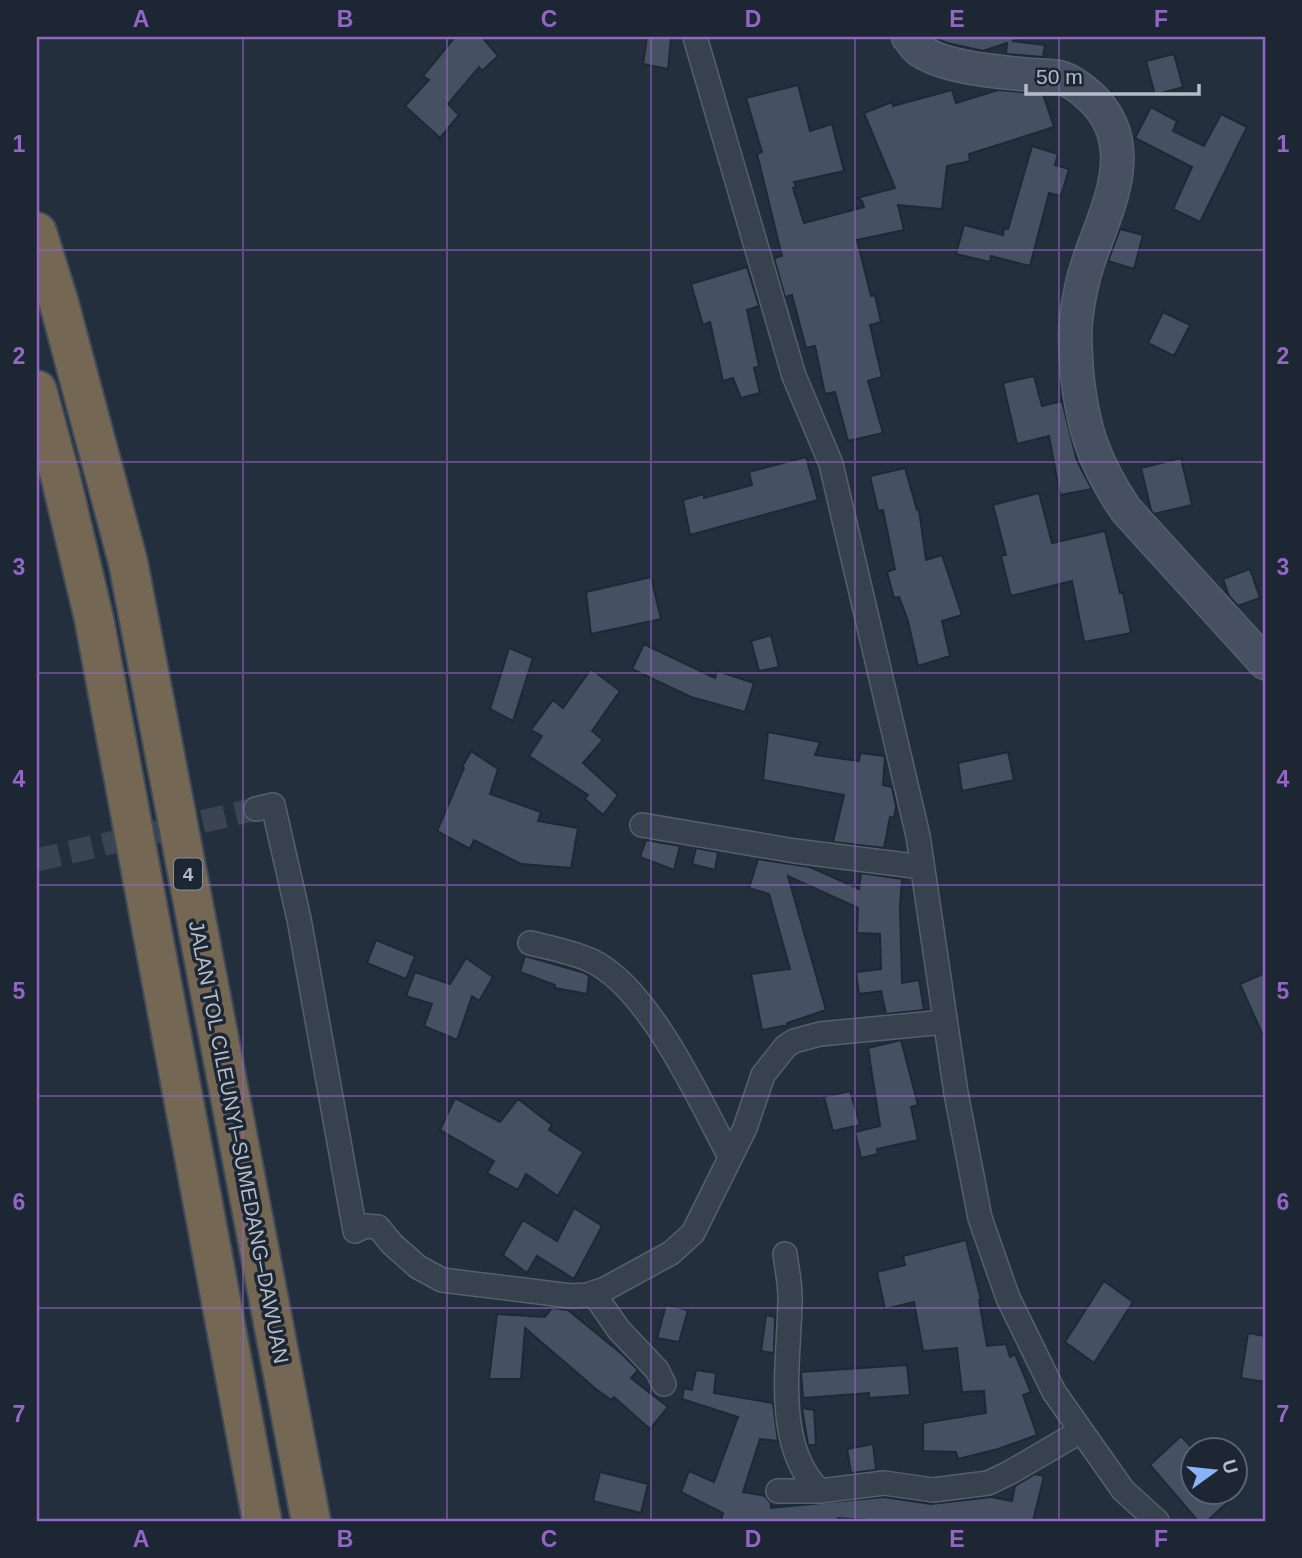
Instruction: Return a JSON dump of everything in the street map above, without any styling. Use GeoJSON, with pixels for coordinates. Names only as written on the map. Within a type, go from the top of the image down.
{"type":"FeatureCollection","features":[{"type":"Feature","properties":{"kind":"highway","name":"JALAN TOL CILEUNYI–SUMEDANG–DAWUAN"},"geometry":{"type":"LineString","coordinates":[[37,232],[59,303],[128,562],[311,1521]]}},
{"type":"Feature","properties":{"kind":"highway","name":"4"},"geometry":{"type":"LineString","coordinates":[[37,390],[94,619],[261,1521]]}},
{"type":"Feature","properties":{"kind":"main road"},"geometry":{"type":"LineString","coordinates":[[908,37],[918,49],[977,70],[1062,78],[1100,107],[1111,127],[1118,150],[1110,206],[1087,265],[1076,318],[1074,343],[1081,412],[1089,443],[1110,487],[1126,510],[1265,663]]}},
{"type":"Feature","properties":{"kind":"street"},"geometry":{"type":"LineString","coordinates":[[695,37],[794,376],[831,464],[918,836],[956,1093],[980,1218],[1008,1298],[1054,1392],[1123,1490],[1157,1521]]}},
{"type":"Feature","properties":{"kind":"street"},"geometry":{"type":"LineString","coordinates":[[256,809],[273,805],[299,919],[355,1231],[370,1225],[380,1228],[392,1244],[418,1267],[442,1280],[571,1296],[594,1294],[643,1270],[693,1233],[745,1128],[763,1075],[786,1046],[820,1034],[945,1022]]}},
{"type":"Feature","properties":{"kind":"street"},"geometry":{"type":"LineString","coordinates":[[642,825],[795,851],[922,867]]}},
{"type":"Feature","properties":{"kind":"street"},"geometry":{"type":"LineString","coordinates":[[530,943],[592,961],[622,980],[647,1010],[730,1157]]}},
{"type":"Feature","properties":{"kind":"street"},"geometry":{"type":"LineString","coordinates":[[785,1254],[790,1300],[786,1401],[797,1459],[806,1477],[820,1491]]}},
{"type":"Feature","properties":{"kind":"street"},"geometry":{"type":"LineString","coordinates":[[594,1294],[619,1330],[657,1370],[664,1384]]}},
{"type":"Feature","properties":{"kind":"street"},"geometry":{"type":"LineString","coordinates":[[778,1491],[820,1491],[884,1483],[933,1490],[988,1483],[1019,1468],[1081,1430]]}},
{"type":"Feature","properties":{"kind":"building"},"geometry":{"type":"Polygon","coordinates":[[[455,37],[482,37],[498,56],[482,71],[479,67],[448,104],[459,115],[440,138],[405,106],[429,80],[423,76],[455,37]]]}},
{"type":"Feature","properties":{"kind":"building"},"geometry":{"type":"Polygon","coordinates":[[[647,37],[671,37],[668,69],[643,64],[647,37]]]}},
{"type":"Feature","properties":{"kind":"building"},"geometry":{"type":"Polygon","coordinates":[[[933,37],[1015,37],[1016,40],[1012,41],[1045,45],[1043,57],[1006,54],[1007,43],[983,51],[933,37]]]}},
{"type":"Feature","properties":{"kind":"building"},"geometry":{"type":"Polygon","coordinates":[[[1174,54],[1183,87],[1155,95],[1146,61],[1174,54]]]}},
{"type":"Feature","properties":{"kind":"building"},"geometry":{"type":"Polygon","coordinates":[[[798,85],[810,131],[832,124],[844,171],[794,182],[796,187],[793,188],[804,223],[864,207],[862,201],[857,198],[895,188],[864,113],[892,102],[893,106],[952,90],[956,103],[998,90],[1043,94],[1054,127],[969,154],[970,161],[947,166],[942,209],[898,205],[904,230],[857,240],[871,296],[875,295],[881,322],[870,325],[882,377],[868,381],[883,433],[848,441],[835,392],[825,394],[815,346],[806,348],[792,295],[785,297],[774,258],[782,256],[757,154],[762,152],[746,98],[798,85]]]}},
{"type":"Feature","properties":{"kind":"building"},"geometry":{"type":"Polygon","coordinates":[[[1151,107],[1177,121],[1173,131],[1204,146],[1221,114],[1247,127],[1200,222],[1173,209],[1192,167],[1135,138],[1151,107]]]}},
{"type":"Feature","properties":{"kind":"building"},"geometry":{"type":"Polygon","coordinates":[[[1032,146],[1058,154],[1055,165],[1069,169],[1061,196],[1049,193],[1030,266],[991,256],[990,262],[956,254],[964,225],[1003,235],[1004,228],[1008,229],[1032,146]]]}},
{"type":"Feature","properties":{"kind":"building"},"geometry":{"type":"Polygon","coordinates":[[[1120,229],[1143,235],[1134,269],[1108,261],[1120,229]]]}},
{"type":"Feature","properties":{"kind":"building"},"geometry":{"type":"Polygon","coordinates":[[[747,267],[759,306],[747,310],[759,366],[754,368],[760,393],[741,398],[733,378],[723,381],[710,322],[703,325],[691,284],[747,267]]]}},
{"type":"Feature","properties":{"kind":"building"},"geometry":{"type":"Polygon","coordinates":[[[1163,312],[1190,325],[1174,356],[1148,343],[1163,312]]]}},
{"type":"Feature","properties":{"kind":"building"},"geometry":{"type":"Polygon","coordinates":[[[1034,376],[1042,406],[1062,401],[1077,461],[1092,489],[1060,495],[1049,436],[1017,444],[1003,383],[1034,376]]]}},
{"type":"Feature","properties":{"kind":"building"},"geometry":{"type":"Polygon","coordinates":[[[806,457],[818,500],[690,535],[683,500],[704,494],[704,498],[752,485],[749,472],[806,457]]]}},
{"type":"Feature","properties":{"kind":"building"},"geometry":{"type":"Polygon","coordinates":[[[1181,458],[1192,505],[1154,514],[1141,468],[1181,458]]]}},
{"type":"Feature","properties":{"kind":"building"},"geometry":{"type":"Polygon","coordinates":[[[905,468],[917,510],[919,509],[926,560],[942,555],[962,615],[942,621],[950,656],[918,666],[908,621],[899,597],[894,598],[887,572],[895,569],[883,510],[878,511],[870,476],[905,468]]]}},
{"type":"Feature","properties":{"kind":"building"},"geometry":{"type":"Polygon","coordinates":[[[1039,493],[1052,543],[1105,531],[1120,593],[1123,593],[1131,633],[1084,642],[1072,581],[1011,596],[1001,556],[1006,555],[993,505],[1039,493]]]}},
{"type":"Feature","properties":{"kind":"building"},"geometry":{"type":"Polygon","coordinates":[[[1250,569],[1260,598],[1238,606],[1229,596],[1223,579],[1250,569]]]}},
{"type":"Feature","properties":{"kind":"building"},"geometry":{"type":"Polygon","coordinates":[[[651,577],[661,619],[591,634],[586,592],[651,577]]]}},
{"type":"Feature","properties":{"kind":"building"},"geometry":{"type":"Polygon","coordinates":[[[771,635],[779,667],[759,671],[751,641],[771,635]]]}},
{"type":"Feature","properties":{"kind":"building"},"geometry":{"type":"Polygon","coordinates":[[[644,644],[715,678],[717,671],[754,683],[745,712],[691,697],[632,669],[644,644]]]}},
{"type":"Feature","properties":{"kind":"building"},"geometry":{"type":"Polygon","coordinates":[[[509,648],[533,658],[513,721],[490,709],[509,648]]]}},
{"type":"Feature","properties":{"kind":"building"},"geometry":{"type":"Polygon","coordinates":[[[591,669],[620,691],[592,731],[603,740],[583,763],[618,795],[603,815],[585,799],[588,795],[529,756],[542,736],[531,730],[553,700],[563,708],[591,669]]]}},
{"type":"Feature","properties":{"kind":"building"},"geometry":{"type":"Polygon","coordinates":[[[768,732],[820,742],[815,755],[859,761],[860,753],[885,756],[883,785],[892,787],[896,806],[894,818],[890,817],[884,848],[833,842],[844,795],[763,780],[768,732]]]}},
{"type":"Feature","properties":{"kind":"building"},"geometry":{"type":"Polygon","coordinates":[[[471,751],[498,769],[490,794],[541,812],[538,821],[578,828],[571,868],[521,864],[474,840],[470,849],[437,831],[471,751]]]}},
{"type":"Feature","properties":{"kind":"building"},"geometry":{"type":"Polygon","coordinates":[[[1008,752],[1014,780],[962,791],[958,763],[1008,752]]]}},
{"type":"Feature","properties":{"kind":"building"},"geometry":{"type":"Polygon","coordinates":[[[646,840],[680,846],[674,870],[640,857],[646,840]]]}},
{"type":"Feature","properties":{"kind":"building"},"geometry":{"type":"Polygon","coordinates":[[[696,848],[718,852],[715,870],[692,864],[696,848]]]}},
{"type":"Feature","properties":{"kind":"building"},"geometry":{"type":"Polygon","coordinates":[[[758,859],[810,867],[859,889],[861,873],[902,879],[902,983],[919,980],[924,1010],[886,1014],[881,991],[859,994],[856,972],[881,969],[880,934],[857,933],[858,908],[788,876],[826,1010],[787,1023],[788,1025],[762,1030],[751,974],[790,969],[769,894],[749,888],[758,859]]]}},
{"type":"Feature","properties":{"kind":"building"},"geometry":{"type":"Polygon","coordinates":[[[376,940],[415,956],[406,979],[367,963],[376,940]]]}},
{"type":"Feature","properties":{"kind":"building"},"geometry":{"type":"Polygon","coordinates":[[[525,956],[585,973],[589,976],[587,994],[555,988],[555,985],[520,972],[525,956]]]}},
{"type":"Feature","properties":{"kind":"building"},"geometry":{"type":"Polygon","coordinates":[[[466,958],[493,977],[479,1001],[472,996],[457,1040],[424,1026],[432,1004],[406,996],[415,972],[450,984],[466,958]]]}},
{"type":"Feature","properties":{"kind":"building"},"geometry":{"type":"Polygon","coordinates":[[[1265,973],[1265,1040],[1240,984],[1265,973]]]}},
{"type":"Feature","properties":{"kind":"building"},"geometry":{"type":"Polygon","coordinates":[[[901,1040],[918,1105],[911,1107],[918,1140],[877,1149],[878,1154],[861,1158],[855,1132],[880,1126],[868,1048],[901,1040]]]}},
{"type":"Feature","properties":{"kind":"building"},"geometry":{"type":"Polygon","coordinates":[[[850,1091],[860,1125],[833,1131],[824,1097],[850,1091]]]}},
{"type":"Feature","properties":{"kind":"building"},"geometry":{"type":"Polygon","coordinates":[[[455,1098],[500,1122],[518,1099],[552,1125],[549,1130],[583,1152],[558,1196],[526,1174],[518,1190],[487,1173],[494,1161],[440,1130],[455,1098]]]}},
{"type":"Feature","properties":{"kind":"building"},"geometry":{"type":"Polygon","coordinates":[[[574,1208],[602,1226],[574,1279],[537,1256],[527,1273],[503,1255],[523,1220],[557,1241],[574,1208]]]}},
{"type":"Feature","properties":{"kind":"building"},"geometry":{"type":"Polygon","coordinates":[[[966,1240],[981,1300],[987,1346],[1006,1344],[1010,1357],[1015,1354],[1031,1392],[1023,1395],[1037,1435],[958,1459],[956,1452],[923,1451],[923,1423],[986,1413],[984,1391],[962,1392],[957,1348],[923,1351],[914,1302],[885,1309],[877,1272],[905,1265],[903,1256],[966,1240]]]}},
{"type":"Feature","properties":{"kind":"building"},"geometry":{"type":"Polygon","coordinates":[[[1104,1281],[1133,1302],[1094,1363],[1065,1342],[1104,1281]]]}},
{"type":"Feature","properties":{"kind":"building"},"geometry":{"type":"Polygon","coordinates":[[[666,1305],[688,1310],[679,1342],[657,1338],[666,1305]]]}},
{"type":"Feature","properties":{"kind":"building"},"geometry":{"type":"Polygon","coordinates":[[[552,1308],[568,1310],[623,1355],[638,1370],[631,1378],[668,1407],[650,1429],[614,1397],[611,1400],[596,1389],[525,1328],[521,1379],[489,1379],[497,1314],[545,1317],[552,1308]]]}},
{"type":"Feature","properties":{"kind":"building"},"geometry":{"type":"Polygon","coordinates":[[[766,1315],[775,1317],[774,1353],[761,1351],[766,1315]]]}},
{"type":"Feature","properties":{"kind":"building"},"geometry":{"type":"Polygon","coordinates":[[[1248,1333],[1265,1336],[1265,1382],[1241,1378],[1248,1333]]]}},
{"type":"Feature","properties":{"kind":"building"},"geometry":{"type":"Polygon","coordinates":[[[907,1365],[910,1395],[869,1398],[869,1393],[803,1398],[801,1372],[907,1365]]]}},
{"type":"Feature","properties":{"kind":"building"},"geometry":{"type":"Polygon","coordinates":[[[696,1370],[716,1373],[714,1393],[773,1403],[778,1441],[760,1439],[743,1492],[765,1496],[771,1503],[771,1508],[884,1497],[931,1504],[991,1497],[1012,1501],[1015,1486],[1035,1474],[1044,1476],[1033,1521],[882,1521],[838,1518],[838,1521],[721,1521],[723,1513],[681,1492],[689,1471],[714,1482],[738,1417],[682,1399],[684,1388],[692,1390],[696,1370]]]}},
{"type":"Feature","properties":{"kind":"building"},"geometry":{"type":"Polygon","coordinates":[[[802,1408],[814,1410],[816,1445],[808,1445],[802,1408]]]}},
{"type":"Feature","properties":{"kind":"building"},"geometry":{"type":"Polygon","coordinates":[[[1180,1437],[1180,1500],[1150,1465],[1180,1437]]]}},
{"type":"Feature","properties":{"kind":"building"},"geometry":{"type":"Polygon","coordinates":[[[873,1444],[876,1470],[851,1473],[847,1449],[873,1444]]]}},
{"type":"Feature","properties":{"kind":"building"},"geometry":{"type":"Polygon","coordinates":[[[600,1472],[648,1484],[641,1513],[593,1501],[600,1472]]]}},
{"type":"Feature","properties":{"kind":"building"},"geometry":{"type":"Polygon","coordinates":[[[1185,1506],[1224,1506],[1207,1521],[1198,1521],[1185,1506]]]}},
{"type":"Feature","properties":{"kind":"tunnel"},"geometry":{"type":"LineString","coordinates":[[37,860],[256,809]]}}]}
